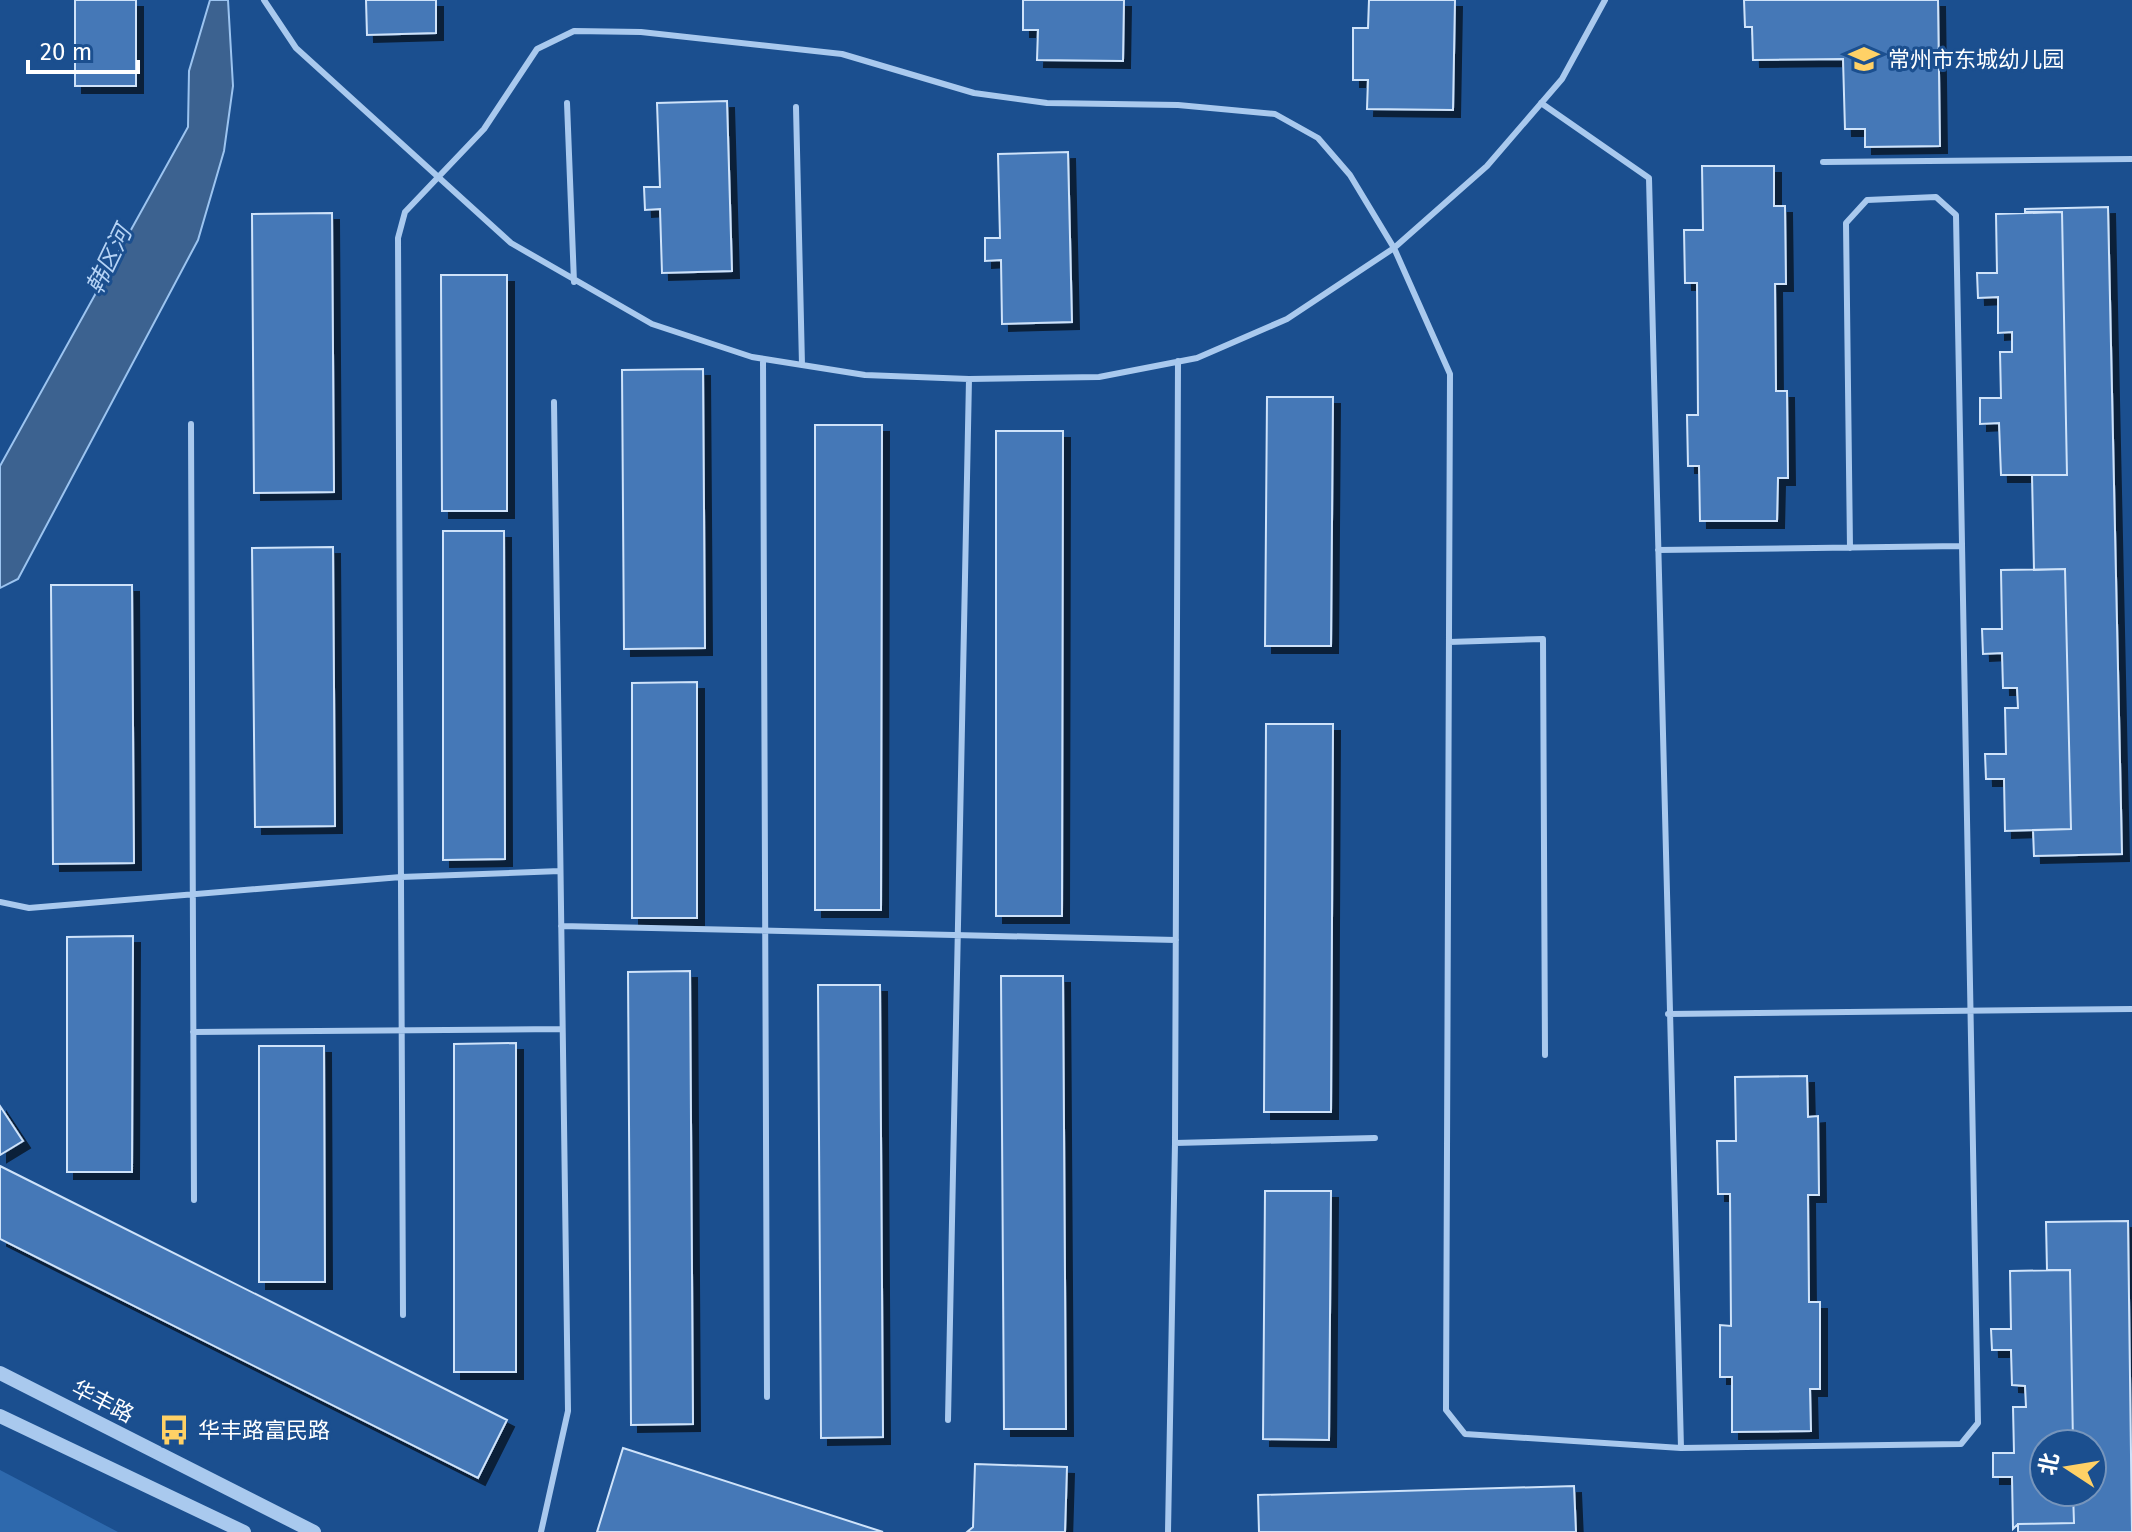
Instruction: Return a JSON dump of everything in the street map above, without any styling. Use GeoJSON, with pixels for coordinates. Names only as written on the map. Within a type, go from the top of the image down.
{"type":"FeatureCollection","features":[{"type":"Feature","properties":{"kind":"street","name":"华丰路"},"geometry":{"type":"LineString","coordinates":[[0,1373],[314,1532]]}},
{"type":"Feature","properties":{"kind":"street"},"geometry":{"type":"LineString","coordinates":[[0,1416],[244,1532]]}},
{"type":"Feature","properties":{"kind":"lane"},"geometry":{"type":"LineString","coordinates":[[264,0],[296,48],[511,243],[574,282],[652,324],[763,359],[865,375],[969,379],[1099,377],[1197,358],[1287,319],[1394,248],[1487,166],[1562,79],[1605,0]]}},
{"type":"Feature","properties":{"kind":"lane"},"geometry":{"type":"LineString","coordinates":[[403,1315],[398,238],[405,212],[484,129],[537,49],[574,31],[641,32],[842,54],[974,93],[1047,103],[1178,105],[1275,114],[1318,138],[1350,175],[1394,248],[1450,374],[1446,1410],[1465,1434],[1681,1448],[1961,1444],[1978,1423],[1956,215],[1936,197],[1867,200],[1846,223],[1850,548]]}},
{"type":"Feature","properties":{"kind":"lane"},"geometry":{"type":"LineString","coordinates":[[567,103],[574,282]]}},
{"type":"Feature","properties":{"kind":"lane"},"geometry":{"type":"LineString","coordinates":[[1541,103],[1649,178],[1681,1448]]}},
{"type":"Feature","properties":{"kind":"lane"},"geometry":{"type":"LineString","coordinates":[[796,107],[802,365]]}},
{"type":"Feature","properties":{"kind":"lane"},"geometry":{"type":"LineString","coordinates":[[1823,162],[2132,159]]}},
{"type":"Feature","properties":{"kind":"lane"},"geometry":{"type":"LineString","coordinates":[[763,359],[767,1397]]}},
{"type":"Feature","properties":{"kind":"lane"},"geometry":{"type":"LineString","coordinates":[[1168,1532],[1175,1143],[1178,361]]}},
{"type":"Feature","properties":{"kind":"lane"},"geometry":{"type":"LineString","coordinates":[[948,1420],[969,379]]}},
{"type":"Feature","properties":{"kind":"lane"},"geometry":{"type":"LineString","coordinates":[[541,1532],[568,1411],[554,402]]}},
{"type":"Feature","properties":{"kind":"lane"},"geometry":{"type":"LineString","coordinates":[[191,424],[194,1200]]}},
{"type":"Feature","properties":{"kind":"lane"},"geometry":{"type":"LineString","coordinates":[[1658,550],[1961,546]]}},
{"type":"Feature","properties":{"kind":"lane"},"geometry":{"type":"LineString","coordinates":[[1449,642],[1543,639],[1545,1055]]}},
{"type":"Feature","properties":{"kind":"lane"},"geometry":{"type":"LineString","coordinates":[[0,902],[29,908],[401,877],[560,871]]}},
{"type":"Feature","properties":{"kind":"lane"},"geometry":{"type":"LineString","coordinates":[[561,926],[1176,940]]}},
{"type":"Feature","properties":{"kind":"lane"},"geometry":{"type":"LineString","coordinates":[[1668,1014],[2132,1009]]}},
{"type":"Feature","properties":{"kind":"lane"},"geometry":{"type":"LineString","coordinates":[[193,1032],[562,1029]]}},
{"type":"Feature","properties":{"kind":"lane"},"geometry":{"type":"LineString","coordinates":[[1175,1143],[1375,1138]]}},
{"type":"Feature","properties":{"kind":"shaded area"},"geometry":{"type":"Polygon","coordinates":[[[210,0],[228,0],[233,86],[224,151],[198,240],[18,579],[0,588],[0,466],[188,127],[189,71],[210,0]]]}},
{"type":"Feature","properties":{"kind":"shaded area"},"geometry":{"type":"Polygon","coordinates":[[[0,1470],[118,1532],[0,1532],[0,1470]]]}},
{"type":"Feature","properties":{"kind":"building"},"geometry":{"type":"Polygon","coordinates":[[[75,0],[136,0],[136,86],[75,86],[75,0]]]}},
{"type":"Feature","properties":{"kind":"building"},"geometry":{"type":"Polygon","coordinates":[[[366,0],[436,0],[436,33],[367,35],[366,0]]]}},
{"type":"Feature","properties":{"kind":"building"},"geometry":{"type":"Polygon","coordinates":[[[1023,0],[1124,0],[1123,61],[1037,60],[1038,30],[1023,30],[1023,0]]]}},
{"type":"Feature","properties":{"kind":"building"},"geometry":{"type":"Polygon","coordinates":[[[1369,0],[1455,0],[1453,110],[1367,109],[1368,80],[1353,80],[1353,28],[1368,28],[1369,0]]]}},
{"type":"Feature","properties":{"kind":"building"},"geometry":{"type":"Polygon","coordinates":[[[1744,0],[1938,0],[1940,146],[1865,147],[1865,129],[1845,129],[1843,59],[1753,60],[1752,27],[1745,27],[1744,0]]]}},
{"type":"Feature","properties":{"kind":"building"},"geometry":{"type":"Polygon","coordinates":[[[727,101],[732,271],[662,273],[660,209],[645,210],[644,187],[660,187],[657,103],[727,101]]]}},
{"type":"Feature","properties":{"kind":"building"},"geometry":{"type":"Polygon","coordinates":[[[1068,152],[1072,322],[1002,324],[1001,260],[985,261],[985,238],[1000,238],[998,154],[1068,152]]]}},
{"type":"Feature","properties":{"kind":"building"},"geometry":{"type":"Polygon","coordinates":[[[1702,166],[1774,166],[1774,206],[1785,206],[1786,284],[1775,284],[1776,391],[1787,391],[1788,478],[1778,478],[1777,521],[1700,521],[1699,466],[1688,466],[1687,415],[1698,415],[1697,283],[1685,283],[1684,230],[1703,230],[1702,166]]]}},
{"type":"Feature","properties":{"kind":"building"},"geometry":{"type":"Polygon","coordinates":[[[2108,207],[2122,854],[2034,856],[2033,830],[2071,829],[2065,569],[2034,570],[2032,475],[2067,475],[2062,212],[2025,212],[2025,209],[2108,207]]]}},
{"type":"Feature","properties":{"kind":"building"},"geometry":{"type":"Polygon","coordinates":[[[2062,212],[2067,475],[2001,475],[1999,423],[1980,424],[1980,398],[2001,398],[2000,352],[2012,352],[2012,332],[1998,333],[1998,297],[1978,298],[1977,273],[1997,273],[1996,214],[2062,212]]]}},
{"type":"Feature","properties":{"kind":"building"},"geometry":{"type":"Polygon","coordinates":[[[332,213],[334,492],[254,493],[252,214],[332,213]]]}},
{"type":"Feature","properties":{"kind":"building"},"geometry":{"type":"Polygon","coordinates":[[[441,275],[507,275],[507,511],[442,511],[441,275]]]}},
{"type":"Feature","properties":{"kind":"building"},"geometry":{"type":"Polygon","coordinates":[[[703,369],[705,648],[624,649],[622,370],[703,369]]]}},
{"type":"Feature","properties":{"kind":"building"},"geometry":{"type":"Polygon","coordinates":[[[1267,397],[1333,397],[1331,646],[1265,646],[1267,397]]]}},
{"type":"Feature","properties":{"kind":"building"},"geometry":{"type":"Polygon","coordinates":[[[815,425],[882,425],[881,910],[815,910],[815,425]]]}},
{"type":"Feature","properties":{"kind":"building"},"geometry":{"type":"Polygon","coordinates":[[[996,431],[1063,431],[1062,916],[996,916],[996,431]]]}},
{"type":"Feature","properties":{"kind":"building"},"geometry":{"type":"Polygon","coordinates":[[[443,531],[504,531],[505,859],[443,860],[443,531]]]}},
{"type":"Feature","properties":{"kind":"building"},"geometry":{"type":"Polygon","coordinates":[[[333,547],[335,826],[255,827],[252,548],[333,547]]]}},
{"type":"Feature","properties":{"kind":"building"},"geometry":{"type":"Polygon","coordinates":[[[2065,569],[2071,829],[2005,831],[2004,779],[1986,779],[1985,754],[2006,754],[2005,708],[2018,708],[2017,688],[2003,688],[2002,653],[1983,654],[1982,629],[2002,629],[2001,570],[2065,569]]]}},
{"type":"Feature","properties":{"kind":"building"},"geometry":{"type":"Polygon","coordinates":[[[51,585],[132,585],[134,863],[53,864],[51,585]]]}},
{"type":"Feature","properties":{"kind":"building"},"geometry":{"type":"Polygon","coordinates":[[[697,682],[697,918],[632,918],[632,683],[697,682]]]}},
{"type":"Feature","properties":{"kind":"building"},"geometry":{"type":"Polygon","coordinates":[[[1266,724],[1333,724],[1331,1112],[1264,1112],[1266,724]]]}},
{"type":"Feature","properties":{"kind":"building"},"geometry":{"type":"Polygon","coordinates":[[[133,936],[132,1172],[67,1172],[67,937],[133,936]]]}},
{"type":"Feature","properties":{"kind":"building"},"geometry":{"type":"Polygon","coordinates":[[[690,971],[693,1424],[631,1425],[628,972],[690,971]]]}},
{"type":"Feature","properties":{"kind":"building"},"geometry":{"type":"Polygon","coordinates":[[[1001,976],[1063,976],[1066,1429],[1004,1429],[1001,976]]]}},
{"type":"Feature","properties":{"kind":"building"},"geometry":{"type":"Polygon","coordinates":[[[818,985],[880,985],[883,1437],[821,1438],[818,985]]]}},
{"type":"Feature","properties":{"kind":"building"},"geometry":{"type":"Polygon","coordinates":[[[516,1043],[516,1372],[454,1372],[454,1044],[516,1043]]]}},
{"type":"Feature","properties":{"kind":"building"},"geometry":{"type":"Polygon","coordinates":[[[259,1046],[324,1046],[325,1282],[259,1282],[259,1046]]]}},
{"type":"Feature","properties":{"kind":"building"},"geometry":{"type":"Polygon","coordinates":[[[1807,1076],[1808,1117],[1818,1116],[1819,1195],[1808,1195],[1809,1302],[1820,1302],[1820,1389],[1810,1389],[1811,1431],[1732,1432],[1732,1377],[1720,1377],[1720,1325],[1731,1326],[1730,1194],[1718,1194],[1717,1141],[1736,1141],[1735,1077],[1807,1076]]]}},
{"type":"Feature","properties":{"kind":"building"},"geometry":{"type":"Polygon","coordinates":[[[0,1106],[23,1141],[0,1155],[0,1106]]]}},
{"type":"Feature","properties":{"kind":"building"},"geometry":{"type":"Polygon","coordinates":[[[0,1166],[507,1420],[478,1478],[0,1239],[0,1166]]]}},
{"type":"Feature","properties":{"kind":"building"},"geometry":{"type":"Polygon","coordinates":[[[1265,1191],[1331,1191],[1329,1440],[1263,1439],[1265,1191]]]}},
{"type":"Feature","properties":{"kind":"building"},"geometry":{"type":"Polygon","coordinates":[[[2128,1221],[2132,1532],[2018,1532],[2018,1524],[2074,1523],[2074,1508],[2108,1508],[2108,1428],[2073,1428],[2070,1270],[2047,1270],[2046,1222],[2128,1221]]]}},
{"type":"Feature","properties":{"kind":"building"},"geometry":{"type":"Polygon","coordinates":[[[2070,1270],[2073,1428],[2028,1428],[2028,1508],[2074,1508],[2074,1523],[2018,1524],[2013,1529],[2012,1477],[1993,1477],[1993,1453],[2014,1453],[2013,1407],[2026,1407],[2025,1386],[2012,1385],[2011,1350],[1992,1350],[1991,1329],[2011,1329],[2010,1271],[2070,1270]]]}},
{"type":"Feature","properties":{"kind":"building"},"geometry":{"type":"Polygon","coordinates":[[[623,1448],[883,1532],[597,1532],[623,1448]]]}},
{"type":"Feature","properties":{"kind":"building"},"geometry":{"type":"Polygon","coordinates":[[[975,1464],[1067,1467],[1065,1532],[967,1532],[973,1527],[975,1464]]]}},
{"type":"Feature","properties":{"kind":"building"},"geometry":{"type":"Polygon","coordinates":[[[1574,1486],[1576,1532],[1259,1532],[1258,1495],[1574,1486]]]}},
{"type":"Feature","properties":{"kind":"place","name":"常州市东城幼儿园"},"geometry":{"type":"Point","coordinates":[1864,59]}},
{"type":"Feature","properties":{"kind":"place","name":"华丰路富民路"},"geometry":{"type":"Point","coordinates":[174,1430]}},
{"type":"Feature","properties":{"kind":"water label","name":"韩区河"},"geometry":{"type":"Point","coordinates":[109,260]}}]}
